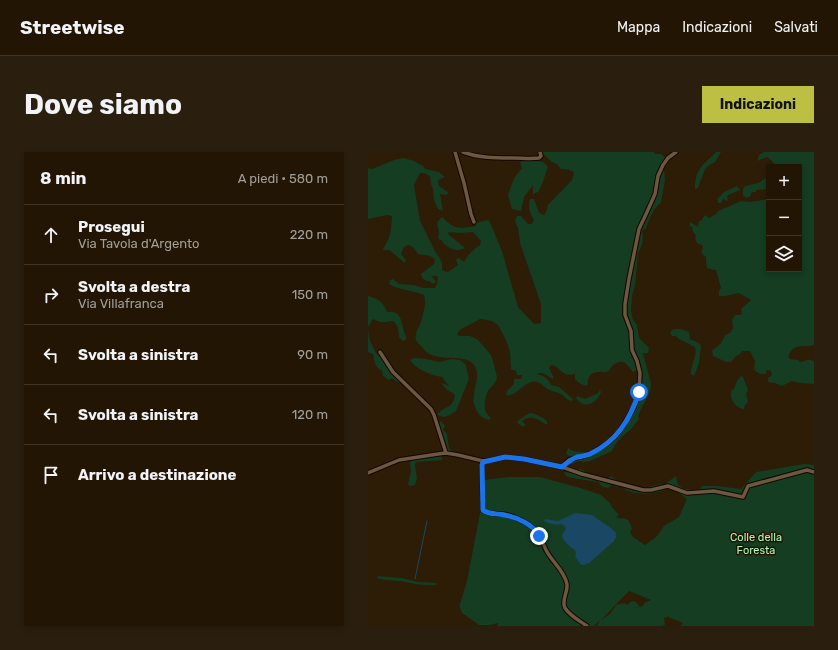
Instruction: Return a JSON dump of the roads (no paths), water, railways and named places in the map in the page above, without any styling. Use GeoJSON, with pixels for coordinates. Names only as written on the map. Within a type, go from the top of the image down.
{"type":"FeatureCollection","features":[{"type":"Feature","properties":{"kind":"street"},"geometry":{"type":"LineString","coordinates":[[455,152],[474,222]]}},
{"type":"Feature","properties":{"kind":"street"},"geometry":{"type":"LineString","coordinates":[[463,152],[478,156],[496,158],[532,159],[539,158],[541,156],[540,152]]}},
{"type":"Feature","properties":{"kind":"street"},"geometry":{"type":"LineString","coordinates":[[562,467],[569,460],[588,455],[608,443],[618,433],[634,407],[639,392],[640,373],[632,350],[630,331],[625,315],[624,304],[639,229],[656,194],[658,176],[663,165],[668,158],[676,152]]}},
{"type":"Feature","properties":{"kind":"street"},"geometry":{"type":"LineString","coordinates":[[380,352],[393,372],[431,409],[446,454]]}},
{"type":"Feature","properties":{"kind":"street"},"geometry":{"type":"LineString","coordinates":[[368,473],[399,460],[446,454],[458,455],[483,462],[505,457],[524,459],[562,467],[582,474],[643,490],[652,490],[668,486],[688,493],[714,491],[743,497],[748,486],[807,470],[814,472]]}},
{"type":"Feature","properties":{"kind":"street"},"geometry":{"type":"LineString","coordinates":[[483,462],[483,510],[487,513],[504,514],[517,518],[528,524],[537,532],[546,551],[559,568],[565,579],[567,586],[564,599],[565,608],[587,626]]}},
{"type":"Feature","properties":{"kind":"water"},"geometry":{"type":"Polygon","coordinates":[[[575,513],[592,515],[616,533],[614,541],[589,563],[583,565],[580,564],[575,556],[575,550],[567,544],[562,536],[566,529],[565,526],[562,524],[553,524],[544,521],[545,519],[558,521],[575,513]]]}},
{"type":"Feature","properties":{"kind":"waterway"},"geometry":{"type":"LineString","coordinates":[[415,579],[427,521]]}},
{"type":"Feature","properties":{"kind":"park label","name":"Colle della Foresta"},"geometry":{"type":"Point","coordinates":[756,543]}}]}
